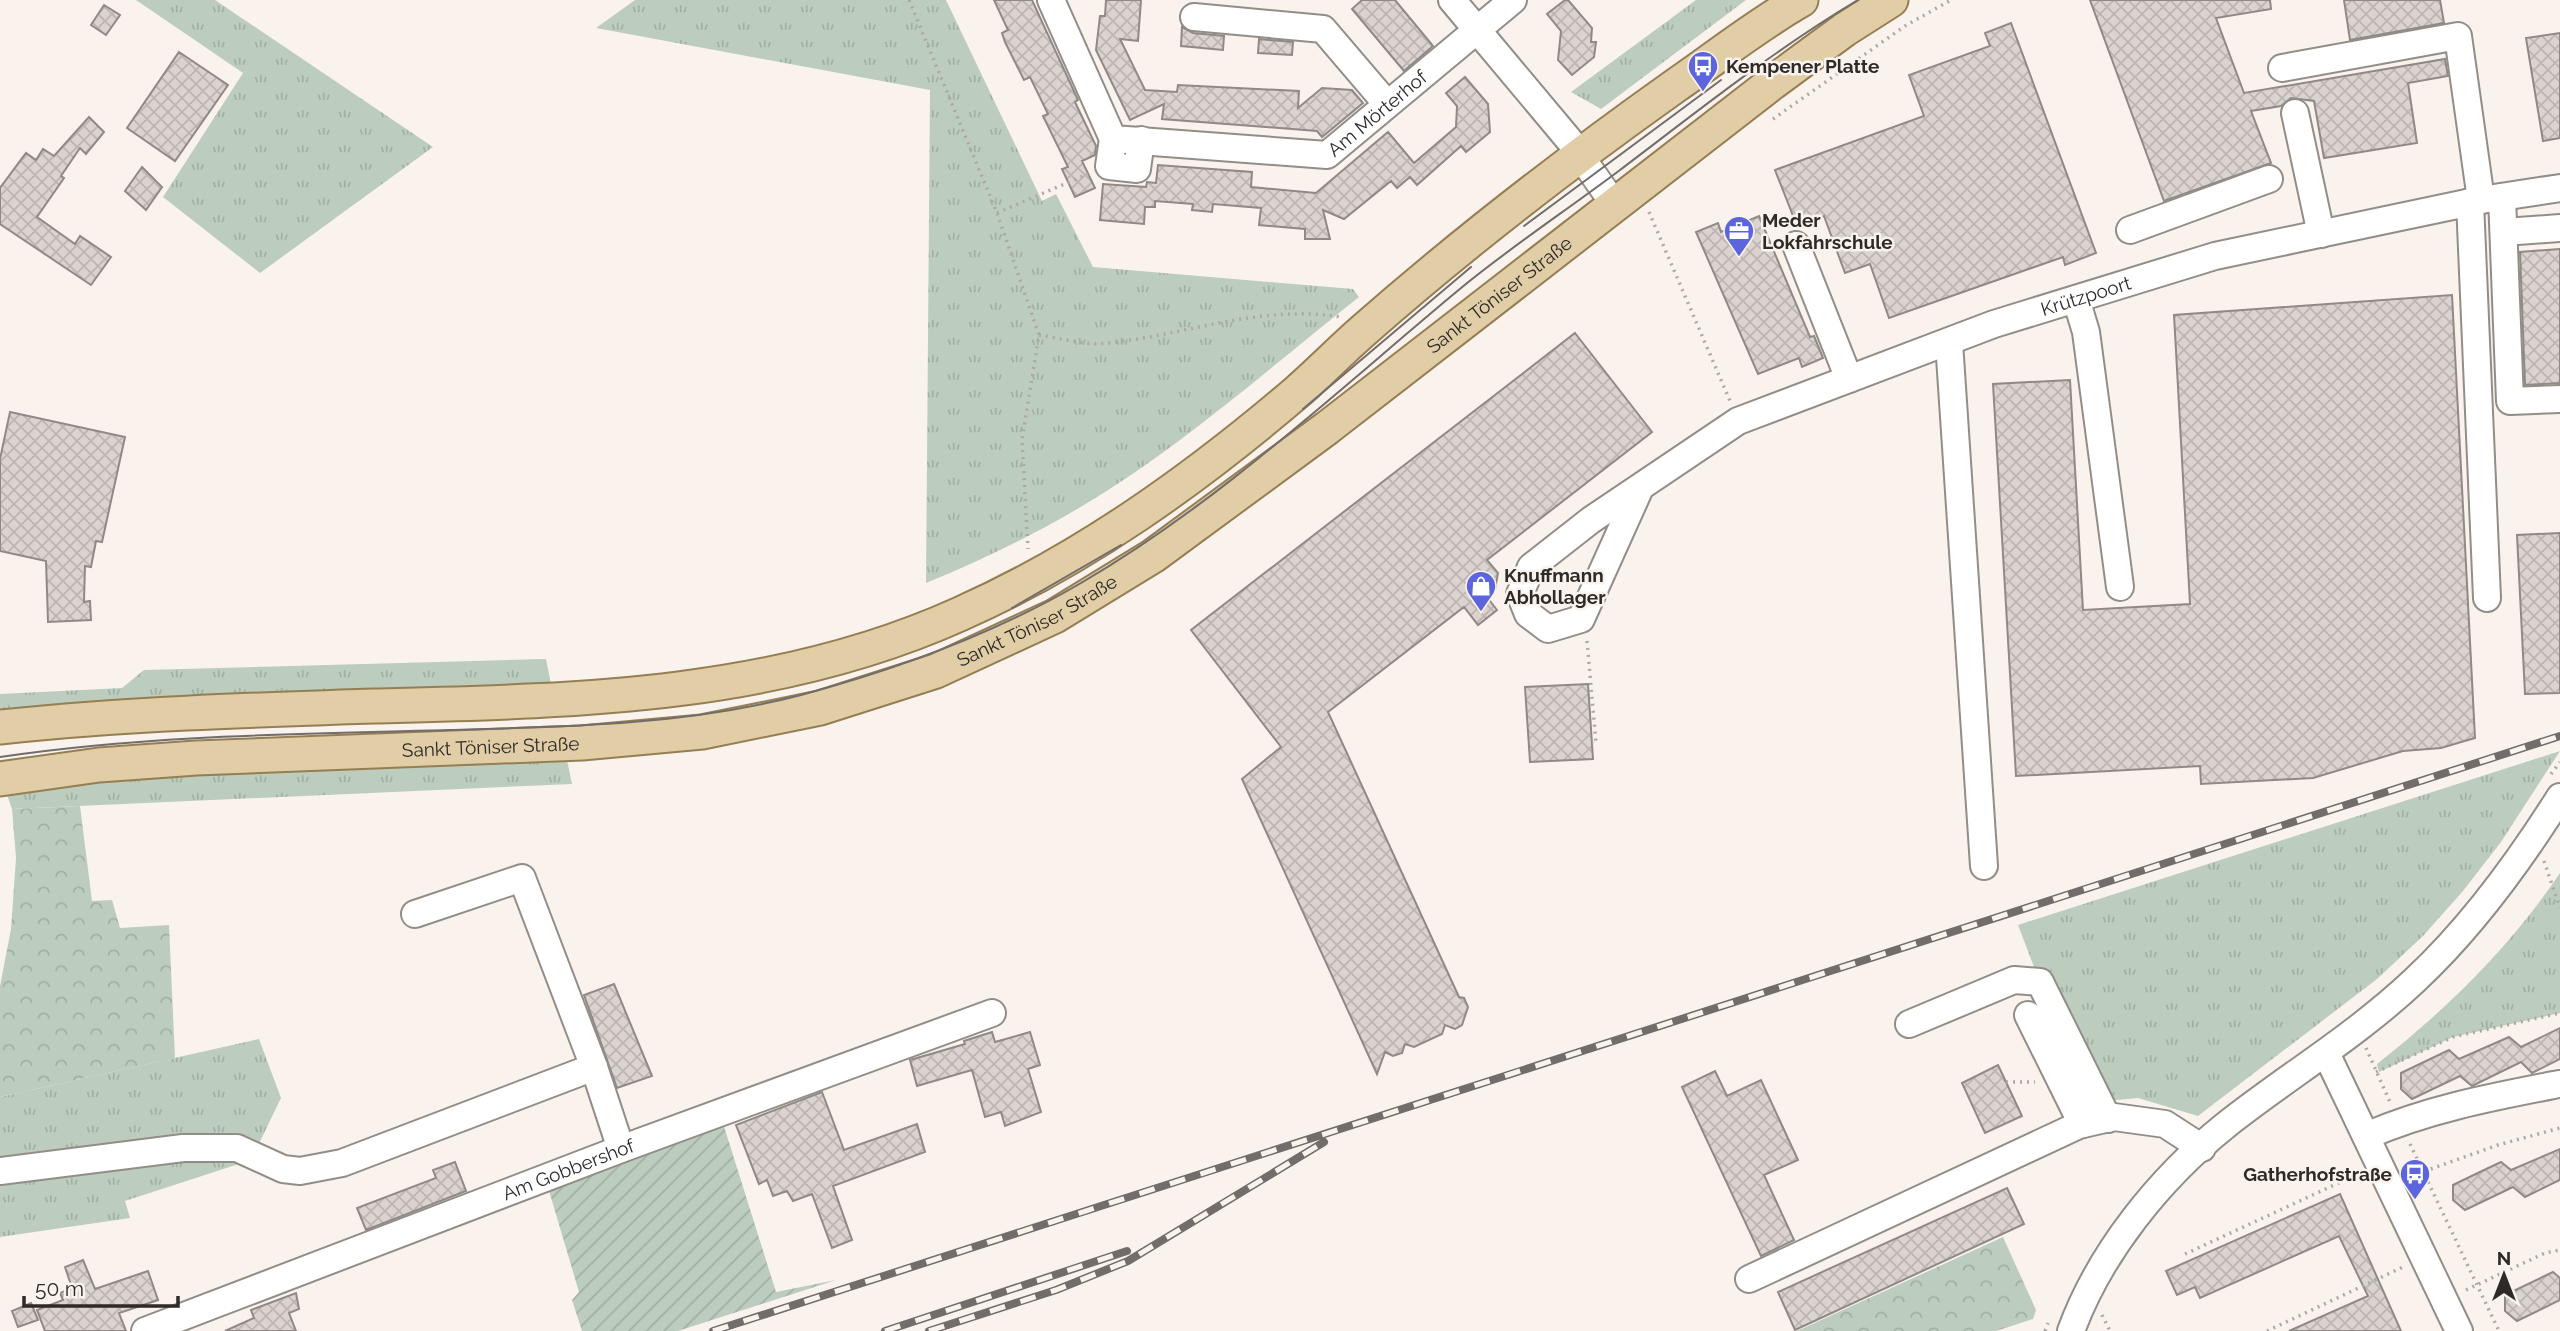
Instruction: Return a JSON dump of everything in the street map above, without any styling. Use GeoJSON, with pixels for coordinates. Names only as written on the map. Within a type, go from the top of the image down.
{"type":"FeatureCollection","features":[{"type":"Feature","properties":{"kind":"main road","name":"Sankt Töniser Straße"},"geometry":{"type":"LineString","coordinates":[[0,727],[106,716],[576,700],[645,695],[736,683],[818,664],[897,639],[960,614],[1035,577],[1134,518],[1223,452],[1299,390],[1365,329],[1580,156],[1801,0]]}},
{"type":"Feature","properties":{"kind":"main road","name":"Sankt Töniser Straße"},"geometry":{"type":"LineString","coordinates":[[0,779],[99,765],[196,758],[641,739],[762,722],[878,691],[1007,640],[1086,598],[1153,556],[1327,428],[1834,37],[1891,0]]}},
{"type":"Feature","properties":{"kind":"street"},"geometry":{"type":"LineString","coordinates":[[1051,0],[1113,139],[1109,166],[1138,169],[1141,140]]}},
{"type":"Feature","properties":{"kind":"street"},"geometry":{"type":"LineString","coordinates":[[1452,0],[1580,156],[1627,195]]}},
{"type":"Feature","properties":{"kind":"street","name":"Am Mörterhof"},"geometry":{"type":"LineString","coordinates":[[1113,139],[1328,155],[1513,0]]}},
{"type":"Feature","properties":{"kind":"street"},"geometry":{"type":"LineString","coordinates":[[1194,17],[1323,29],[1387,104]]}},
{"type":"Feature","properties":{"kind":"street"},"geometry":{"type":"LineString","coordinates":[[2281,68],[2458,36],[2484,200],[2487,598]]}},
{"type":"Feature","properties":{"kind":"street"},"geometry":{"type":"LineString","coordinates":[[2295,113],[2321,234]]}},
{"type":"Feature","properties":{"kind":"street"},"geometry":{"type":"LineString","coordinates":[[2130,230],[2269,179]]}},
{"type":"Feature","properties":{"kind":"street","name":"Krützpoort"},"geometry":{"type":"LineString","coordinates":[[1580,618],[1548,629],[1528,614],[1520,594],[1531,566],[1591,520],[1738,421],[1949,342],[2215,256],[2484,200],[2560,188]]}},
{"type":"Feature","properties":{"kind":"street"},"geometry":{"type":"LineString","coordinates":[[2484,200],[2504,232],[2510,401],[2560,400]]}},
{"type":"Feature","properties":{"kind":"street"},"geometry":{"type":"LineString","coordinates":[[2504,232],[2560,228]]}},
{"type":"Feature","properties":{"kind":"street"},"geometry":{"type":"LineString","coordinates":[[1796,245],[1849,379]]}},
{"type":"Feature","properties":{"kind":"street"},"geometry":{"type":"LineString","coordinates":[[2076,299],[2086,332],[2120,587]]}},
{"type":"Feature","properties":{"kind":"street"},"geometry":{"type":"LineString","coordinates":[[1949,342],[1984,866]]}},
{"type":"Feature","properties":{"kind":"street"},"geometry":{"type":"LineString","coordinates":[[1580,618],[1640,488]]}},
{"type":"Feature","properties":{"kind":"street"},"geometry":{"type":"LineString","coordinates":[[2071,1331],[2083,1299],[2120,1240],[2162,1185],[2225,1126],[2326,1053],[2416,980],[2483,905],[2535,836],[2560,797]]}},
{"type":"Feature","properties":{"kind":"street"},"geometry":{"type":"LineString","coordinates":[[415,914],[522,878],[594,1067],[621,1149]]}},
{"type":"Feature","properties":{"kind":"street"},"geometry":{"type":"LineString","coordinates":[[1909,1024],[2014,980],[2040,982],[2108,1119]]}},
{"type":"Feature","properties":{"kind":"street","name":"Am Gobbershof"},"geometry":{"type":"LineString","coordinates":[[145,1331],[621,1149],[992,1013]]}},
{"type":"Feature","properties":{"kind":"street"},"geometry":{"type":"LineString","coordinates":[[2028,1014],[2082,1124]]}},
{"type":"Feature","properties":{"kind":"street"},"geometry":{"type":"LineString","coordinates":[[2326,1053],[2459,1331]]}},
{"type":"Feature","properties":{"kind":"street"},"geometry":{"type":"LineString","coordinates":[[0,1171],[183,1148],[237,1148],[283,1169],[300,1171],[342,1163],[594,1067]]}},
{"type":"Feature","properties":{"kind":"street"},"geometry":{"type":"LineString","coordinates":[[2365,1136],[2399,1121],[2460,1103],[2559,1084]]}},
{"type":"Feature","properties":{"kind":"street"},"geometry":{"type":"LineString","coordinates":[[1749,1279],[2082,1124],[2108,1119],[2165,1124],[2202,1148]]}},
{"type":"Feature","properties":{"kind":"path"},"geometry":{"type":"LineString","coordinates":[[909,0],[997,213],[1039,335],[1022,440],[1029,560],[1035,577]]}},
{"type":"Feature","properties":{"kind":"path"},"geometry":{"type":"LineString","coordinates":[[1771,120],[1905,26],[1951,0]]}},
{"type":"Feature","properties":{"kind":"path"},"geometry":{"type":"LineString","coordinates":[[997,213],[1109,166]]}},
{"type":"Feature","properties":{"kind":"path"},"geometry":{"type":"LineString","coordinates":[[1627,195],[1738,421]]}},
{"type":"Feature","properties":{"kind":"path"},"geometry":{"type":"LineString","coordinates":[[1039,335],[1105,344],[1271,313],[1314,313],[1347,318],[1337,327]]}},
{"type":"Feature","properties":{"kind":"path"},"geometry":{"type":"LineString","coordinates":[[1580,618],[1590,649],[1596,743],[1592,743]]}},
{"type":"Feature","properties":{"kind":"path"},"geometry":{"type":"LineString","coordinates":[[2535,836],[2560,908]]}},
{"type":"Feature","properties":{"kind":"path"},"geometry":{"type":"LineString","coordinates":[[2376,1072],[2453,1037],[2560,1013]]}},
{"type":"Feature","properties":{"kind":"path"},"geometry":{"type":"LineString","coordinates":[[2358,1027],[2376,1072],[2499,1331]]}},
{"type":"Feature","properties":{"kind":"path"},"geometry":{"type":"LineString","coordinates":[[2423,1170],[2560,1128]]}},
{"type":"Feature","properties":{"kind":"path"},"geometry":{"type":"LineString","coordinates":[[2185,1254],[2379,1164]]}},
{"type":"Feature","properties":{"kind":"path"},"geometry":{"type":"LineString","coordinates":[[2476,1282],[2545,1253],[2560,1250]]}},
{"type":"Feature","properties":{"kind":"path"},"geometry":{"type":"LineString","coordinates":[[2267,1331],[2424,1258]]}},
{"type":"Feature","properties":{"kind":"green space"},"geometry":{"type":"Polygon","coordinates":[[[136,0],[215,0],[433,147],[260,273],[163,197],[243,73],[136,0]]]}},
{"type":"Feature","properties":{"kind":"green space"},"geometry":{"type":"Polygon","coordinates":[[[635,0],[946,0],[1042,201],[1056,194],[1093,267],[1353,289],[1359,297],[1188,434],[1116,485],[1023,539],[926,583],[930,90],[596,28],[635,0]]]}},
{"type":"Feature","properties":{"kind":"green space"},"geometry":{"type":"Polygon","coordinates":[[[1696,0],[1746,0],[1601,109],[1571,92],[1696,0]]]}},
{"type":"Feature","properties":{"kind":"green space"},"geometry":{"type":"Polygon","coordinates":[[[546,659],[552,689],[0,709],[0,694],[122,688],[144,670],[546,659]]]}},
{"type":"Feature","properties":{"kind":"green space"},"geometry":{"type":"Polygon","coordinates":[[[2560,751],[2501,842],[2423,936],[2377,979],[2198,1116],[2138,1098],[2086,1103],[2018,925],[2560,751]]]}},
{"type":"Feature","properties":{"kind":"green space"},"geometry":{"type":"Polygon","coordinates":[[[566,755],[572,784],[12,809],[5,789],[103,775],[566,755]]]}},
{"type":"Feature","properties":{"kind":"green space"},"geometry":{"type":"Polygon","coordinates":[[[80,806],[92,901],[112,900],[120,928],[169,925],[175,1058],[0,1097],[0,986],[11,929],[16,858],[12,809],[80,806]]]}},
{"type":"Feature","properties":{"kind":"green space"},"geometry":{"type":"Polygon","coordinates":[[[2560,873],[2560,1013],[2453,1037],[2379,1072],[2377,1064],[2452,999],[2499,951],[2560,873]]]}},
{"type":"Feature","properties":{"kind":"green space"},"geometry":{"type":"Polygon","coordinates":[[[259,1039],[281,1098],[251,1160],[125,1201],[130,1218],[0,1237],[0,1097],[259,1039]]]}},
{"type":"Feature","properties":{"kind":"green space"},"geometry":{"type":"Polygon","coordinates":[[[722,1120],[776,1292],[836,1280],[678,1331],[582,1331],[572,1300],[579,1292],[547,1184],[722,1120]]]}},
{"type":"Feature","properties":{"kind":"green space"},"geometry":{"type":"Polygon","coordinates":[[[2003,1237],[2036,1310],[2033,1319],[1996,1331],[1797,1331],[2003,1237]]]}},
{"type":"Feature","properties":{"kind":"building"},"geometry":{"type":"Polygon","coordinates":[[[994,0],[1032,0],[1096,146],[1095,155],[1082,161],[1095,188],[1075,197],[1062,169],[1068,167],[1043,116],[1048,114],[1030,77],[1024,80],[1005,42],[1002,33],[1008,30],[994,0]]]}},
{"type":"Feature","properties":{"kind":"building"},"geometry":{"type":"Polygon","coordinates":[[[1106,0],[1141,0],[1138,41],[1120,39],[1145,90],[1177,92],[1178,85],[1299,91],[1298,108],[1322,88],[1352,90],[1363,103],[1322,137],[1317,131],[1162,119],[1164,104],[1130,120],[1096,50],[1100,16],[1105,16],[1106,0]]]}},
{"type":"Feature","properties":{"kind":"building"},"geometry":{"type":"Polygon","coordinates":[[[1362,0],[1395,0],[1433,46],[1404,71],[1352,9],[1362,0]]]}},
{"type":"Feature","properties":{"kind":"building"},"geometry":{"type":"Polygon","coordinates":[[[1568,0],[1592,28],[1591,42],[1596,42],[1594,57],[1572,75],[1558,60],[1561,31],[1547,14],[1568,0]]]}},
{"type":"Feature","properties":{"kind":"building"},"geometry":{"type":"Polygon","coordinates":[[[2090,0],[2270,0],[2271,9],[2216,18],[2244,93],[2445,59],[2448,76],[2408,83],[2417,143],[2324,158],[2314,101],[2291,98],[2281,106],[2251,111],[2271,163],[2164,201],[2090,0]]]}},
{"type":"Feature","properties":{"kind":"building"},"geometry":{"type":"Polygon","coordinates":[[[2344,0],[2440,0],[2444,23],[2350,40],[2344,0]]]}},
{"type":"Feature","properties":{"kind":"building"},"geometry":{"type":"Polygon","coordinates":[[[104,5],[120,15],[106,35],[91,25],[104,5]]]}},
{"type":"Feature","properties":{"kind":"building"},"geometry":{"type":"Polygon","coordinates":[[[2011,23],[2096,253],[2065,265],[2063,257],[1889,318],[1870,264],[1845,273],[1824,216],[1797,226],[1775,170],[1924,116],[1909,75],[1990,46],[1985,33],[2011,23]]]}},
{"type":"Feature","properties":{"kind":"building"},"geometry":{"type":"Polygon","coordinates":[[[1182,27],[1193,33],[1224,36],[1223,50],[1181,46],[1182,27]]]}},
{"type":"Feature","properties":{"kind":"building"},"geometry":{"type":"Polygon","coordinates":[[[2560,33],[2560,138],[2543,141],[2526,38],[2560,33]]]}},
{"type":"Feature","properties":{"kind":"building"},"geometry":{"type":"Polygon","coordinates":[[[1259,39],[1293,42],[1292,55],[1258,53],[1259,39]]]}},
{"type":"Feature","properties":{"kind":"building"},"geometry":{"type":"Polygon","coordinates":[[[179,52],[228,85],[175,161],[127,128],[179,52]]]}},
{"type":"Feature","properties":{"kind":"building"},"geometry":{"type":"Polygon","coordinates":[[[1465,77],[1488,104],[1490,132],[1466,152],[1461,146],[1417,185],[1410,177],[1397,188],[1391,181],[1344,219],[1323,210],[1330,239],[1305,239],[1305,229],[1259,225],[1261,208],[1213,204],[1212,212],[1192,210],[1193,204],[1155,201],[1155,207],[1145,207],[1144,224],[1100,220],[1103,184],[1146,187],[1147,182],[1156,183],[1158,165],[1252,172],[1251,187],[1316,193],[1388,132],[1414,163],[1456,127],[1457,106],[1446,93],[1465,77]]]}},
{"type":"Feature","properties":{"kind":"building"},"geometry":{"type":"Polygon","coordinates":[[[89,117],[104,132],[86,154],[80,148],[61,176],[64,178],[37,217],[75,244],[80,236],[111,257],[91,285],[0,224],[0,188],[26,153],[36,160],[43,149],[54,156],[89,117]]]}},
{"type":"Feature","properties":{"kind":"building"},"geometry":{"type":"Polygon","coordinates":[[[142,167],[162,187],[146,210],[125,191],[142,167]]]}},
{"type":"Feature","properties":{"kind":"building"},"geometry":{"type":"Polygon","coordinates":[[[1759,216],[1810,337],[1814,336],[1823,358],[1802,367],[1799,358],[1758,374],[1696,232],[1718,223],[1721,232],[1759,216]]]}},
{"type":"Feature","properties":{"kind":"building"},"geometry":{"type":"Polygon","coordinates":[[[2560,249],[2560,383],[2525,385],[2520,252],[2560,249]]]}},
{"type":"Feature","properties":{"kind":"building"},"geometry":{"type":"Polygon","coordinates":[[[2452,295],[2475,738],[2441,748],[2403,751],[2313,778],[2201,784],[2200,766],[2016,776],[1993,384],[2070,380],[2083,610],[2190,604],[2174,315],[2452,295]]]}},
{"type":"Feature","properties":{"kind":"building"},"geometry":{"type":"Polygon","coordinates":[[[1575,333],[1652,432],[1487,560],[1498,573],[1495,590],[1487,597],[1497,610],[1478,625],[1464,607],[1328,712],[1459,997],[1464,998],[1468,1007],[1462,1025],[1455,1029],[1445,1025],[1442,1034],[1414,1047],[1405,1044],[1402,1053],[1393,1056],[1385,1052],[1377,1074],[1242,779],[1281,747],[1191,630],[1575,333]]]}},
{"type":"Feature","properties":{"kind":"building"},"geometry":{"type":"Polygon","coordinates":[[[10,412],[125,437],[102,542],[96,541],[91,567],[85,566],[84,602],[90,601],[91,620],[48,622],[46,561],[0,551],[0,459],[10,412]]]}},
{"type":"Feature","properties":{"kind":"building"},"geometry":{"type":"Polygon","coordinates":[[[2560,533],[2560,693],[2525,694],[2517,535],[2560,533]]]}},
{"type":"Feature","properties":{"kind":"building"},"geometry":{"type":"Polygon","coordinates":[[[1588,684],[1593,759],[1530,762],[1525,687],[1588,684]]]}},
{"type":"Feature","properties":{"kind":"building"},"geometry":{"type":"Polygon","coordinates":[[[614,984],[652,1076],[617,1088],[584,995],[614,984]]]}},
{"type":"Feature","properties":{"kind":"building"},"geometry":{"type":"Polygon","coordinates":[[[2560,1028],[2560,1059],[2532,1073],[2521,1062],[2472,1086],[2460,1076],[2412,1099],[2401,1089],[2401,1073],[2449,1050],[2459,1059],[2509,1037],[2521,1047],[2560,1028]]]}},
{"type":"Feature","properties":{"kind":"building"},"geometry":{"type":"Polygon","coordinates":[[[992,1032],[995,1042],[1030,1032],[1040,1065],[1028,1069],[1041,1112],[1005,1126],[1001,1112],[985,1117],[972,1070],[917,1086],[910,1060],[965,1044],[964,1041],[992,1032]]]}},
{"type":"Feature","properties":{"kind":"building"},"geometry":{"type":"Polygon","coordinates":[[[1998,1065],[2022,1116],[1985,1133],[1962,1083],[1998,1065]]]}},
{"type":"Feature","properties":{"kind":"building"},"geometry":{"type":"Polygon","coordinates":[[[1715,1071],[1727,1096],[1761,1080],[1798,1160],[1764,1175],[1794,1240],[1761,1256],[1682,1087],[1715,1071]]]}},
{"type":"Feature","properties":{"kind":"building"},"geometry":{"type":"Polygon","coordinates":[[[822,1092],[844,1150],[917,1124],[925,1152],[833,1186],[852,1240],[832,1248],[812,1194],[793,1201],[787,1191],[773,1196],[767,1180],[759,1184],[736,1125],[822,1092]]]}},
{"type":"Feature","properties":{"kind":"building"},"geometry":{"type":"Polygon","coordinates":[[[2560,1149],[2560,1180],[2525,1197],[2513,1187],[2465,1210],[2453,1200],[2453,1185],[2482,1171],[2501,1162],[2511,1170],[2560,1149]]]}},
{"type":"Feature","properties":{"kind":"building"},"geometry":{"type":"Polygon","coordinates":[[[455,1162],[466,1191],[366,1230],[357,1208],[436,1178],[433,1170],[455,1162]]]}},
{"type":"Feature","properties":{"kind":"building"},"geometry":{"type":"Polygon","coordinates":[[[2007,1188],[2024,1224],[1795,1330],[1778,1292],[2007,1188]]]}},
{"type":"Feature","properties":{"kind":"building"},"geometry":{"type":"Polygon","coordinates":[[[2340,1194],[2401,1331],[2289,1331],[2368,1296],[2339,1236],[2200,1298],[2195,1287],[2177,1295],[2166,1271],[2340,1194]]]}},
{"type":"Feature","properties":{"kind":"building"},"geometry":{"type":"Polygon","coordinates":[[[83,1260],[95,1289],[148,1271],[158,1300],[119,1313],[126,1331],[45,1331],[37,1310],[63,1300],[60,1293],[72,1288],[65,1267],[83,1260]]]}},
{"type":"Feature","properties":{"kind":"building"},"geometry":{"type":"Polygon","coordinates":[[[2553,1272],[2560,1278],[2560,1300],[2517,1321],[2505,1311],[2505,1295],[2553,1272]]]}},
{"type":"Feature","properties":{"kind":"building"},"geometry":{"type":"Polygon","coordinates":[[[296,1293],[299,1309],[289,1313],[296,1331],[225,1331],[254,1318],[251,1310],[296,1293]]]}},
{"type":"Feature","properties":{"kind":"building"},"geometry":{"type":"Polygon","coordinates":[[[31,1303],[38,1320],[18,1327],[12,1311],[31,1303]]]}},
{"type":"Feature","properties":{"kind":"tram line"},"geometry":{"type":"LineString","coordinates":[[0,757],[168,740],[626,723],[714,713],[801,695],[873,674],[980,634],[1081,583],[1182,517],[1277,443],[1500,257],[1766,60],[1858,0]]}},
{"type":"Feature","properties":{"kind":"tram line"},"geometry":{"type":"LineString","coordinates":[[1524,226],[1721,80]]}},
{"type":"Feature","properties":{"kind":"tram line"},"geometry":{"type":"LineString","coordinates":[[1303,409],[1471,267]]}},
{"type":"Feature","properties":{"kind":"tram line"},"geometry":{"type":"LineString","coordinates":[[1012,608],[1121,545]]}},
{"type":"Feature","properties":{"kind":"railway"},"geometry":{"type":"LineString","coordinates":[[713,1331],[2560,736]]}},
{"type":"Feature","properties":{"kind":"railway"},"geometry":{"type":"LineString","coordinates":[[929,1331],[1056,1290],[1128,1261],[1324,1142]]}},
{"type":"Feature","properties":{"kind":"railway"},"geometry":{"type":"LineString","coordinates":[[885,1331],[1127,1251]]}},
{"type":"Feature","properties":{"kind":"place","name":"Kempener Platte"},"geometry":{"type":"Point","coordinates":[1703,93]}},
{"type":"Feature","properties":{"kind":"place","name":"Meder Lokfahrschule"},"geometry":{"type":"Point","coordinates":[1739,258]}},
{"type":"Feature","properties":{"kind":"place","name":"Knuffmann Abhollager"},"geometry":{"type":"Point","coordinates":[1481,613]}},
{"type":"Feature","properties":{"kind":"place","name":"Gatherhofstraße"},"geometry":{"type":"Point","coordinates":[2415,1201]}}]}
